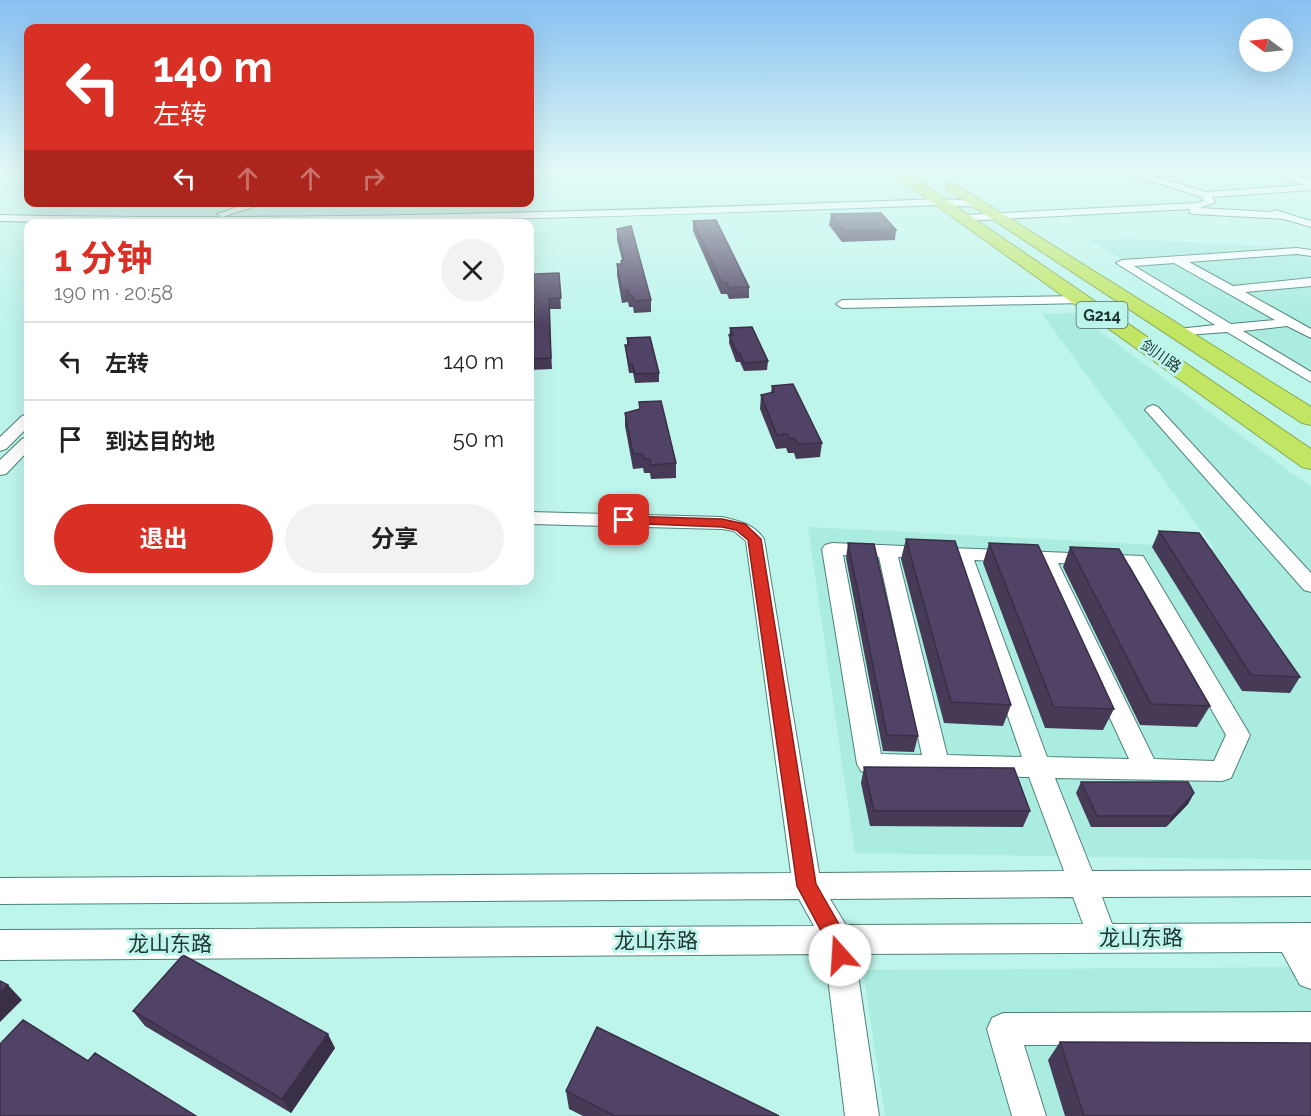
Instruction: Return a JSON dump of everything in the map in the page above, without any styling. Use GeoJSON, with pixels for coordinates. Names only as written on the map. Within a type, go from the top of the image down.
{"type":"FeatureCollection","features":[{"type":"Feature","properties":{"kind":"highway","name":"剑川路"},"geometry":{"type":"LineString","coordinates":[[969,222],[1311,460]]}},
{"type":"Feature","properties":{"kind":"highway","name":"剑川路"},"geometry":{"type":"LineString","coordinates":[[1006,222],[1311,418]]}},
{"type":"Feature","properties":{"kind":"street"},"geometry":{"type":"LineString","coordinates":[[534,225],[612,222]]}},
{"type":"Feature","properties":{"kind":"street"},"geometry":{"type":"LineString","coordinates":[[0,228],[24,229]]}},
{"type":"Feature","properties":{"kind":"street"},"geometry":{"type":"LineString","coordinates":[[1311,253],[1297,250],[1122,263],[1311,378]]}},
{"type":"Feature","properties":{"kind":"street"},"geometry":{"type":"LineString","coordinates":[[1176,259],[1311,334]]}},
{"type":"Feature","properties":{"kind":"street"},"geometry":{"type":"LineString","coordinates":[[1232,290],[1311,282]]}},
{"type":"Feature","properties":{"kind":"street"},"geometry":{"type":"LineString","coordinates":[[842,304],[1080,300]]}},
{"type":"Feature","properties":{"kind":"street"},"geometry":{"type":"LineString","coordinates":[[1178,333],[1311,320]]}},
{"type":"Feature","properties":{"kind":"street"},"geometry":{"type":"LineString","coordinates":[[1153,410],[1311,585]]}},
{"type":"Feature","properties":{"kind":"street"},"geometry":{"type":"LineString","coordinates":[[0,446],[24,423]]}},
{"type":"Feature","properties":{"kind":"street"},"geometry":{"type":"LineString","coordinates":[[0,470],[24,446]]}},
{"type":"Feature","properties":{"kind":"street"},"geometry":{"type":"LineString","coordinates":[[534,518],[716,523],[740,527],[751,534],[757,546],[807,886],[838,940],[862,1116]]}},
{"type":"Feature","properties":{"kind":"street"},"geometry":{"type":"LineString","coordinates":[[832,549],[962,554],[1136,560],[1238,735],[1222,771],[870,764],[832,549]]}},
{"type":"Feature","properties":{"kind":"street"},"geometry":{"type":"LineString","coordinates":[[886,551],[938,765]]}},
{"type":"Feature","properties":{"kind":"street"},"geometry":{"type":"LineString","coordinates":[[962,554],[1038,768],[1103,938]]}},
{"type":"Feature","properties":{"kind":"street"},"geometry":{"type":"LineString","coordinates":[[1045,557],[1147,771]]}},
{"type":"Feature","properties":{"kind":"street"},"geometry":{"type":"LineString","coordinates":[[0,891],[1311,883]]}},
{"type":"Feature","properties":{"kind":"street"},"geometry":{"type":"LineString","coordinates":[[1300,937],[1311,974]]}},
{"type":"Feature","properties":{"kind":"street","name":"龙山东路"},"geometry":{"type":"LineString","coordinates":[[0,945],[1300,937]]}},
{"type":"Feature","properties":{"kind":"street"},"geometry":{"type":"LineString","coordinates":[[1029,1116],[1003,1029],[1311,1028]]}},
{"type":"Feature","properties":{"kind":"shaded area"},"geometry":{"type":"Polygon","coordinates":[[[1128,239],[1311,249],[1311,371],[1090,240],[1128,239]]]}},
{"type":"Feature","properties":{"kind":"shaded area"},"geometry":{"type":"Polygon","coordinates":[[[1075,313],[1311,487],[1311,860],[855,853],[808,527],[1214,548],[1042,314],[1075,313]]]}},
{"type":"Feature","properties":{"kind":"shaded area"},"geometry":{"type":"Polygon","coordinates":[[[1311,967],[1311,1116],[885,1116],[863,970],[1311,967]]]}},
{"type":"Feature","properties":{"kind":"building"},"geometry":{"type":"Polygon","coordinates":[[[694,222],[717,222],[749,287],[729,288],[727,283],[722,283],[694,222]]]}},
{"type":"Feature","properties":{"kind":"building"},"geometry":{"type":"Polygon","coordinates":[[[837,222],[889,222],[896,230],[844,231],[837,222]]]}},
{"type":"Feature","properties":{"kind":"building"},"geometry":{"type":"Polygon","coordinates":[[[631,226],[651,300],[634,301],[628,290],[622,291],[617,264],[622,264],[621,261],[624,260],[617,229],[631,226]]]}},
{"type":"Feature","properties":{"kind":"building"},"geometry":{"type":"Polygon","coordinates":[[[559,273],[561,298],[549,299],[551,358],[534,359],[534,274],[559,273]]]}},
{"type":"Feature","properties":{"kind":"building"},"geometry":{"type":"Polygon","coordinates":[[[752,327],[768,361],[744,363],[740,353],[737,353],[729,335],[733,335],[730,328],[752,327]]]}},
{"type":"Feature","properties":{"kind":"building"},"geometry":{"type":"Polygon","coordinates":[[[650,337],[659,373],[635,374],[632,364],[629,365],[625,345],[629,345],[627,338],[650,337]]]}},
{"type":"Feature","properties":{"kind":"building"},"geometry":{"type":"Polygon","coordinates":[[[793,384],[822,443],[798,444],[795,438],[790,439],[787,434],[777,435],[761,395],[774,392],[772,386],[793,384]]]}},
{"type":"Feature","properties":{"kind":"building"},"geometry":{"type":"Polygon","coordinates":[[[661,401],[676,463],[651,465],[650,459],[644,459],[643,454],[633,454],[625,413],[640,409],[639,402],[661,401]]]}},
{"type":"Feature","properties":{"kind":"building"},"geometry":{"type":"Polygon","coordinates":[[[1159,531],[1199,533],[1300,677],[1251,675],[1159,531]]]}},
{"type":"Feature","properties":{"kind":"building"},"geometry":{"type":"Polygon","coordinates":[[[906,539],[955,541],[1011,705],[951,702],[906,539]]]}},
{"type":"Feature","properties":{"kind":"building"},"geometry":{"type":"Polygon","coordinates":[[[848,543],[874,544],[918,736],[887,735],[848,543]]]}},
{"type":"Feature","properties":{"kind":"building"},"geometry":{"type":"Polygon","coordinates":[[[989,543],[1038,545],[1114,709],[1054,707],[989,543]]]}},
{"type":"Feature","properties":{"kind":"building"},"geometry":{"type":"Polygon","coordinates":[[[1070,547],[1119,549],[1210,706],[1151,704],[1070,547]]]}},
{"type":"Feature","properties":{"kind":"building"},"geometry":{"type":"Polygon","coordinates":[[[864,767],[1014,768],[1030,811],[874,811],[864,767]]]}},
{"type":"Feature","properties":{"kind":"building"},"geometry":{"type":"Polygon","coordinates":[[[1081,782],[1188,782],[1194,793],[1173,816],[1097,816],[1081,782]]]}},
{"type":"Feature","properties":{"kind":"building"},"geometry":{"type":"Polygon","coordinates":[[[183,955],[328,1034],[282,1099],[133,1011],[183,955]]]}},
{"type":"Feature","properties":{"kind":"building"},"geometry":{"type":"Polygon","coordinates":[[[0,981],[8,985],[0,993],[0,981]]]}},
{"type":"Feature","properties":{"kind":"building"},"geometry":{"type":"Polygon","coordinates":[[[23,1020],[88,1061],[95,1053],[196,1116],[0,1116],[0,1044],[23,1020]]]}},
{"type":"Feature","properties":{"kind":"building"},"geometry":{"type":"Polygon","coordinates":[[[597,1027],[779,1116],[615,1116],[566,1091],[597,1027]]]}},
{"type":"Feature","properties":{"kind":"building"},"geometry":{"type":"Polygon","coordinates":[[[1060,1042],[1311,1043],[1311,1116],[1084,1116],[1060,1042]]]}},
{"type":"Feature","properties":{"kind":"route"},"geometry":{"type":"LineString","coordinates":[[624,520],[722,523],[747,530],[755,539],[807,886],[838,940],[840,955]]}}]}
